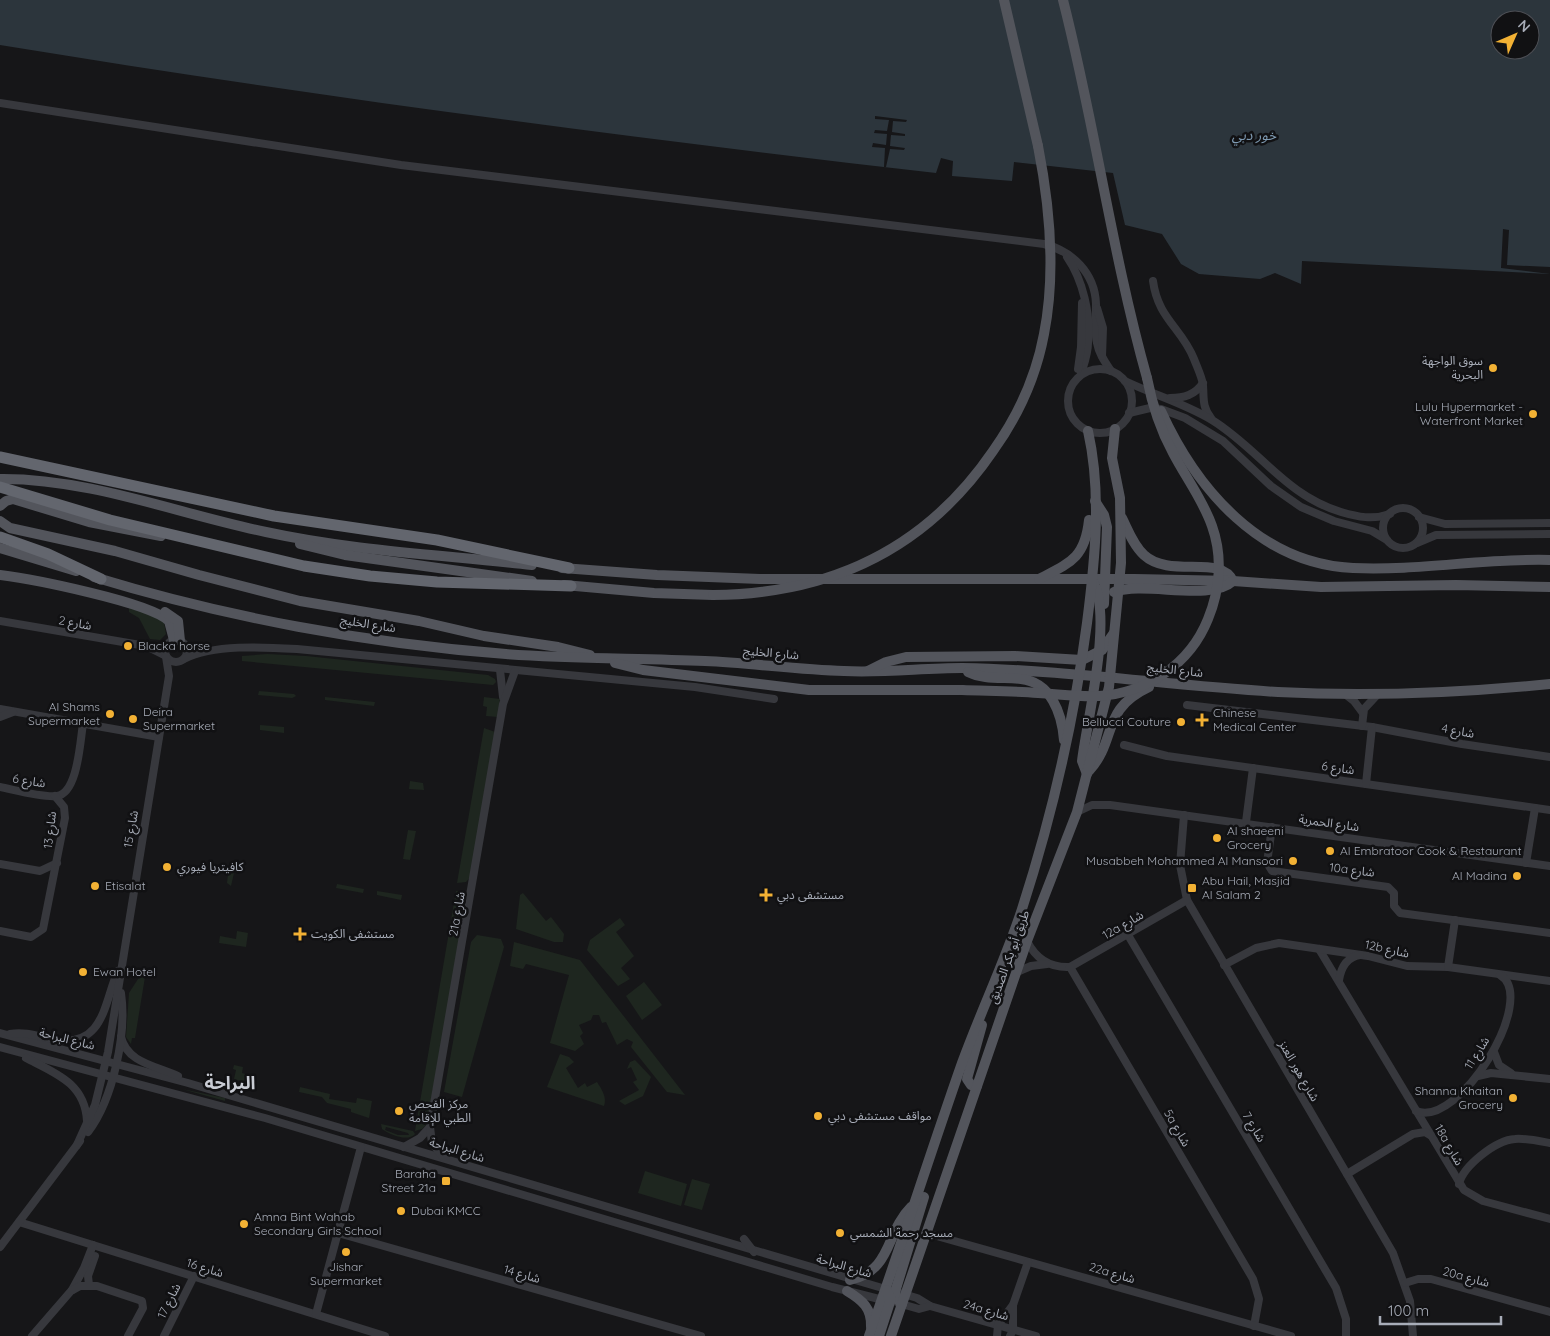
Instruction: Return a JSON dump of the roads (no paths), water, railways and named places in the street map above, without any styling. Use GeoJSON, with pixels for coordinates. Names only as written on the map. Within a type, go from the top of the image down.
{"type":"FeatureCollection","features":[{"type":"Feature","properties":{"kind":"highway"},"geometry":{"type":"LineString","coordinates":[[0,457],[274,516],[437,540],[569,568]]}},
{"type":"Feature","properties":{"kind":"highway"},"geometry":{"type":"LineString","coordinates":[[0,488],[66,508],[272,560],[362,575],[471,584],[571,586]]}},
{"type":"Feature","properties":{"kind":"highway"},"geometry":{"type":"LineString","coordinates":[[0,537],[48,554],[101,579]]}},
{"type":"Feature","properties":{"kind":"main road"},"geometry":{"type":"LineString","coordinates":[[278,535],[304,545],[345,555],[571,586],[714,595],[772,592],[831,578],[883,555],[923,529],[948,508],[970,484],[1007,431],[1031,381],[1045,334],[1050,258],[1045,189],[1033,123],[1004,0]]}},
{"type":"Feature","properties":{"kind":"main road"},"geometry":{"type":"LineString","coordinates":[[0,521],[10,528],[115,551],[300,601],[419,621],[484,636],[558,647],[643,670],[787,689],[838,692],[962,690],[1097,696],[1120,693],[1142,686],[1167,672],[1188,652],[1201,633],[1212,610],[1218,586],[1219,563],[1216,540],[1205,508],[1173,454],[1162,430],[1147,378],[1125,293],[1083,81],[1063,0]]}},
{"type":"Feature","properties":{"kind":"main road"},"geometry":{"type":"LineString","coordinates":[[1147,378],[1173,434],[1214,494],[1244,526],[1288,553],[1322,564],[1351,568],[1550,560]]}},
{"type":"Feature","properties":{"kind":"main road","name":"طريق أبو بكر الصديق"},"geometry":{"type":"LineString","coordinates":[[873,1334],[926,1233],[1027,941],[1077,812],[1111,677],[1116,629],[1120,585],[1121,514],[1119,491],[1112,458],[1115,429]]}},
{"type":"Feature","properties":{"kind":"main road"},"geometry":{"type":"LineString","coordinates":[[1087,774],[1082,761],[1100,652],[1106,580],[1106,521],[1095,501],[1094,458],[1088,431]]}},
{"type":"Feature","properties":{"kind":"main road"},"geometry":{"type":"LineString","coordinates":[[0,479],[51,482],[90,488],[268,533],[340,545],[569,568],[760,579],[1106,580],[1120,585],[1233,581],[1331,587],[1456,585],[1550,587]]}},
{"type":"Feature","properties":{"kind":"main road"},"geometry":{"type":"LineString","coordinates":[[0,506],[6,501],[13,499],[146,535],[175,536]]}},
{"type":"Feature","properties":{"kind":"main road"},"geometry":{"type":"LineString","coordinates":[[1038,580],[1074,559],[1082,548],[1086,542],[1090,511],[1095,501]]}},
{"type":"Feature","properties":{"kind":"main road","name":"طريق أبو بكر الصديق"},"geometry":{"type":"LineString","coordinates":[[891,1336],[891,1300],[915,1203],[962,1062],[1023,907],[1064,757],[1082,660],[1092,580],[1095,501]]}},
{"type":"Feature","properties":{"kind":"main road"},"geometry":{"type":"LineString","coordinates":[[1121,514],[1138,548],[1149,559],[1172,568],[1220,568],[1227,572],[1233,581]]}},
{"type":"Feature","properties":{"kind":"main road","name":"شارع الخليج"},"geometry":{"type":"LineString","coordinates":[[0,548],[101,579],[251,616],[378,639],[505,654],[602,659],[705,661],[867,672],[960,668],[1111,677],[1267,691],[1377,695],[1466,692],[1550,684]]}},
{"type":"Feature","properties":{"kind":"main road"},"geometry":{"type":"LineString","coordinates":[[0,575],[62,586],[150,610],[169,621],[177,642]]}},
{"type":"Feature","properties":{"kind":"main road"},"geometry":{"type":"LineString","coordinates":[[1092,580],[1103,601]]}},
{"type":"Feature","properties":{"kind":"main road"},"geometry":{"type":"LineString","coordinates":[[1086,625],[1103,601],[1120,585]]}},
{"type":"Feature","properties":{"kind":"main road"},"geometry":{"type":"LineString","coordinates":[[867,672],[886,662],[906,657],[1014,656],[1082,660],[1100,652],[1112,638],[1116,629]]}},
{"type":"Feature","properties":{"kind":"main road"},"geometry":{"type":"LineString","coordinates":[[1100,652],[1111,677]]}},
{"type":"Feature","properties":{"kind":"main road"},"geometry":{"type":"LineString","coordinates":[[960,668],[982,677],[1027,680],[1043,688],[1050,695],[1061,720],[1064,757]]}},
{"type":"Feature","properties":{"kind":"main road"},"geometry":{"type":"LineString","coordinates":[[1087,774],[1102,754],[1112,720],[1122,706],[1132,696],[1161,681]]}},
{"type":"Feature","properties":{"kind":"main road"},"geometry":{"type":"LineString","coordinates":[[977,1086],[970,1085],[967,1080],[981,1031],[985,1004]]}},
{"type":"Feature","properties":{"kind":"main road"},"geometry":{"type":"LineString","coordinates":[[891,1300],[922,1204],[929,1162]]}},
{"type":"Feature","properties":{"kind":"main road"},"geometry":{"type":"LineString","coordinates":[[850,1280],[867,1275],[880,1263],[903,1216],[915,1203]]}},
{"type":"Feature","properties":{"kind":"main road"},"geometry":{"type":"LineString","coordinates":[[847,1291],[866,1305],[870,1315],[873,1334]]}},
{"type":"Feature","properties":{"kind":"street"},"geometry":{"type":"LineString","coordinates":[[0,103],[401,165],[1034,243],[1061,250],[1075,260],[1086,274],[1093,288],[1096,305],[1095,336],[1102,358],[1112,371],[1125,381],[1213,421],[1242,442],[1283,481],[1316,502],[1363,518],[1381,517],[1403,508],[1412,511],[1419,517],[1445,524],[1550,523]]}},
{"type":"Feature","properties":{"kind":"street"},"geometry":{"type":"LineString","coordinates":[[1061,250],[1076,271],[1083,297],[1089,336],[1079,376],[1070,389],[1068,407],[1076,422],[1088,431],[1104,432],[1115,429],[1124,422],[1130,413],[1131,396],[1125,381]]}},
{"type":"Feature","properties":{"kind":"street"},"geometry":{"type":"LineString","coordinates":[[1153,281],[1160,308],[1187,344],[1203,383],[1203,404],[1213,421]]}},
{"type":"Feature","properties":{"kind":"street"},"geometry":{"type":"LineString","coordinates":[[1079,376],[1093,369],[1112,371]]}},
{"type":"Feature","properties":{"kind":"street"},"geometry":{"type":"LineString","coordinates":[[1163,397],[1186,396],[1199,389],[1203,383]]}},
{"type":"Feature","properties":{"kind":"street"},"geometry":{"type":"LineString","coordinates":[[1130,413],[1150,408],[1161,409],[1185,418],[1223,441],[1271,486],[1301,507],[1334,521],[1372,531],[1394,546],[1404,548],[1436,535],[1550,534]]}},
{"type":"Feature","properties":{"kind":"street"},"geometry":{"type":"LineString","coordinates":[[1387,540],[1384,526],[1390,514]]}},
{"type":"Feature","properties":{"kind":"street"},"geometry":{"type":"LineString","coordinates":[[1417,543],[1423,530],[1419,517]]}},
{"type":"Feature","properties":{"kind":"street","name":"شارع 2"},"geometry":{"type":"LineString","coordinates":[[0,622],[146,646],[177,642]]}},
{"type":"Feature","properties":{"kind":"street"},"geometry":{"type":"LineString","coordinates":[[205,652],[177,642],[164,649],[166,657],[170,661],[181,660],[205,652],[256,648],[297,649],[500,670],[695,687],[774,699]]}},
{"type":"Feature","properties":{"kind":"street"},"geometry":{"type":"LineString","coordinates":[[177,642],[187,652],[181,660]]}},
{"type":"Feature","properties":{"kind":"street","name":"شارع 2"},"geometry":{"type":"LineString","coordinates":[[146,646],[166,657]]}},
{"type":"Feature","properties":{"kind":"street","name":"شارع 15"},"geometry":{"type":"LineString","coordinates":[[77,1145],[87,1127],[106,1061],[169,676],[166,657]]}},
{"type":"Feature","properties":{"kind":"street","name":"شارع 15"},"geometry":{"type":"LineString","coordinates":[[169,676],[181,660]]}},
{"type":"Feature","properties":{"kind":"street","name":"21a شارع"},"geometry":{"type":"LineString","coordinates":[[500,670],[504,704]]}},
{"type":"Feature","properties":{"kind":"street","name":"21a شارع"},"geometry":{"type":"LineString","coordinates":[[444,1158],[432,1143],[430,1127],[504,704],[515,671]]}},
{"type":"Feature","properties":{"kind":"street"},"geometry":{"type":"LineString","coordinates":[[1345,694],[1354,701],[1363,713]]}},
{"type":"Feature","properties":{"kind":"street"},"geometry":{"type":"LineString","coordinates":[[1362,726],[1366,705],[1377,695]]}},
{"type":"Feature","properties":{"kind":"street","name":"شارع 4"},"geometry":{"type":"LineString","coordinates":[[1187,704],[1372,727],[1550,757]]}},
{"type":"Feature","properties":{"kind":"street"},"geometry":{"type":"LineString","coordinates":[[0,709],[158,737]]}},
{"type":"Feature","properties":{"kind":"street"},"geometry":{"type":"LineString","coordinates":[[0,717],[17,712]]}},
{"type":"Feature","properties":{"kind":"street","name":"شارع 13"},"geometry":{"type":"LineString","coordinates":[[0,931],[32,937],[38,934],[46,923],[66,812],[62,803],[55,796],[64,793],[71,786],[83,724]]}},
{"type":"Feature","properties":{"kind":"street"},"geometry":{"type":"LineString","coordinates":[[1366,784],[1372,727]]}},
{"type":"Feature","properties":{"kind":"street","name":"شارع 6"},"geometry":{"type":"LineString","coordinates":[[1124,745],[1167,756],[1550,810]]}},
{"type":"Feature","properties":{"kind":"street"},"geometry":{"type":"LineString","coordinates":[[1246,822],[1252,768]]}},
{"type":"Feature","properties":{"kind":"street","name":"شارع 6"},"geometry":{"type":"LineString","coordinates":[[0,787],[55,796]]}},
{"type":"Feature","properties":{"kind":"street","name":"شارع الحمرية"},"geometry":{"type":"LineString","coordinates":[[1077,812],[1092,805],[1110,805],[1246,822],[1550,866]]}},
{"type":"Feature","properties":{"kind":"street"},"geometry":{"type":"LineString","coordinates":[[1526,863],[1535,808]]}},
{"type":"Feature","properties":{"kind":"street","name":"شارع هور العنز"},"geometry":{"type":"LineString","coordinates":[[1184,815],[1180,865],[1187,900],[1393,1253],[1405,1283],[1411,1310],[1413,1336]]}},
{"type":"Feature","properties":{"kind":"street","name":"10a شارع"},"geometry":{"type":"LineString","coordinates":[[1272,827],[1267,863],[1272,870],[1388,886],[1394,893],[1394,906],[1400,913],[1550,933]]}},
{"type":"Feature","properties":{"kind":"street"},"geometry":{"type":"LineString","coordinates":[[0,864],[40,871],[57,864]]}},
{"type":"Feature","properties":{"kind":"street","name":"12a شارع"},"geometry":{"type":"LineString","coordinates":[[1070,967],[1187,900]]}},
{"type":"Feature","properties":{"kind":"street"},"geometry":{"type":"LineString","coordinates":[[1448,967],[1455,920]]}},
{"type":"Feature","properties":{"kind":"street","name":"شارع 7"},"geometry":{"type":"LineString","coordinates":[[1128,935],[1332,1281],[1342,1303],[1346,1336]]}},
{"type":"Feature","properties":{"kind":"street"},"geometry":{"type":"LineString","coordinates":[[1027,941],[1035,954],[1047,964]]}},
{"type":"Feature","properties":{"kind":"street","name":"12b شارع"},"geometry":{"type":"LineString","coordinates":[[1224,965],[1256,948],[1271,944],[1362,955],[1407,966],[1448,967],[1550,981]]}},
{"type":"Feature","properties":{"kind":"street","name":"18a شارع"},"geometry":{"type":"LineString","coordinates":[[1319,949],[1459,1184],[1476,1198],[1550,1219]]}},
{"type":"Feature","properties":{"kind":"street"},"geometry":{"type":"LineString","coordinates":[[1339,980],[1344,966],[1349,960],[1362,955]]}},
{"type":"Feature","properties":{"kind":"street"},"geometry":{"type":"LineString","coordinates":[[3,1034],[25,1033],[61,1040],[86,1034],[104,1016],[113,983],[123,962]]}},
{"type":"Feature","properties":{"kind":"street"},"geometry":{"type":"LineString","coordinates":[[1017,972],[1031,966],[1047,964],[1070,967]]}},
{"type":"Feature","properties":{"kind":"street","name":"5a شارع"},"geometry":{"type":"LineString","coordinates":[[1070,967],[1253,1279],[1259,1299],[1254,1326]]}},
{"type":"Feature","properties":{"kind":"street","name":"شارع 11"},"geometry":{"type":"LineString","coordinates":[[1416,1112],[1427,1114],[1434,1112],[1453,1100],[1476,1077],[1494,1052],[1504,1028],[1511,994],[1508,982],[1498,974]]}},
{"type":"Feature","properties":{"kind":"street","name":"شارع 15"},"geometry":{"type":"LineString","coordinates":[[0,1247],[91,1129],[102,1110],[116,1063],[120,1036],[122,1007],[119,986]]}},
{"type":"Feature","properties":{"kind":"street","name":"شارع البراحة"},"geometry":{"type":"LineString","coordinates":[[3,1034],[188,1083],[873,1286],[891,1300]]}},
{"type":"Feature","properties":{"kind":"street"},"geometry":{"type":"LineString","coordinates":[[120,1036],[126,1049],[136,1059],[167,1071],[188,1083]]}},
{"type":"Feature","properties":{"kind":"street","name":"شارع البراحة"},"geometry":{"type":"LineString","coordinates":[[0,1047],[103,1076],[250,1113],[847,1291],[891,1300]]}},
{"type":"Feature","properties":{"kind":"street"},"geometry":{"type":"LineString","coordinates":[[11,1050],[59,1074],[72,1084],[85,1105],[87,1127]]}},
{"type":"Feature","properties":{"kind":"street"},"geometry":{"type":"LineString","coordinates":[[1494,1052],[1499,1065],[1515,1075]]}},
{"type":"Feature","properties":{"kind":"street"},"geometry":{"type":"LineString","coordinates":[[1476,1077],[1486,1073],[1550,1079]]}},
{"type":"Feature","properties":{"kind":"street"},"geometry":{"type":"LineString","coordinates":[[404,1146],[420,1138],[430,1127]]}},
{"type":"Feature","properties":{"kind":"street"},"geometry":{"type":"LineString","coordinates":[[1347,1174],[1413,1134],[1425,1132],[1430,1135]]}},
{"type":"Feature","properties":{"kind":"street"},"geometry":{"type":"LineString","coordinates":[[1459,1184],[1468,1167],[1500,1143],[1522,1139],[1550,1143]]}},
{"type":"Feature","properties":{"kind":"street"},"geometry":{"type":"LineString","coordinates":[[316,1314],[361,1147]]}},
{"type":"Feature","properties":{"kind":"street","name":"شارع 16"},"geometry":{"type":"LineString","coordinates":[[19,1222],[380,1335]]}},
{"type":"Feature","properties":{"kind":"street","name":"شارع 14"},"geometry":{"type":"LineString","coordinates":[[338,1233],[701,1336]]}},
{"type":"Feature","properties":{"kind":"street","name":"22a شارع"},"geometry":{"type":"LineString","coordinates":[[926,1233],[1291,1336]]}},
{"type":"Feature","properties":{"kind":"street"},"geometry":{"type":"LineString","coordinates":[[744,1239],[754,1252]]}},
{"type":"Feature","properties":{"kind":"street"},"geometry":{"type":"LineString","coordinates":[[89,1285],[88,1276],[96,1246]]}},
{"type":"Feature","properties":{"kind":"street"},"geometry":{"type":"LineString","coordinates":[[32,1336],[71,1291],[96,1246]]}},
{"type":"Feature","properties":{"kind":"street"},"geometry":{"type":"LineString","coordinates":[[1011,1333],[1013,1306],[1028,1262]]}},
{"type":"Feature","properties":{"kind":"street","name":"شارع 17"},"geometry":{"type":"LineString","coordinates":[[164,1336],[194,1276]]}},
{"type":"Feature","properties":{"kind":"street","name":"20a شارع"},"geometry":{"type":"LineString","coordinates":[[1405,1283],[1418,1279],[1431,1279],[1550,1312]]}},
{"type":"Feature","properties":{"kind":"street"},"geometry":{"type":"LineString","coordinates":[[71,1291],[89,1285],[142,1301],[143,1308],[128,1336]]}},
{"type":"Feature","properties":{"kind":"street"},"geometry":{"type":"LineString","coordinates":[[870,1297],[875,1292],[873,1286]]}},
{"type":"Feature","properties":{"kind":"street","name":"24a شارع"},"geometry":{"type":"LineString","coordinates":[[891,1300],[918,1309],[930,1306],[998,1325],[1011,1333],[1036,1336]]}},
{"type":"Feature","properties":{"kind":"street"},"geometry":{"type":"LineString","coordinates":[[997,1336],[998,1325],[1013,1306]]}},
{"type":"Feature","properties":{"kind":"water","name":"خور دبي"},"geometry":{"type":"Polygon","coordinates":[[[0,0],[1550,0],[1550,274],[1302,261],[1301,284],[1275,273],[1260,279],[1199,274],[1181,264],[1162,234],[1125,225],[1113,173],[1014,162],[1012,181],[952,176],[953,161],[941,158],[936,173],[584,130],[117,64],[0,45],[0,0]]]}},
{"type":"Feature","properties":{"kind":"place","name":"سوق الواجهة البحرية"},"geometry":{"type":"Point","coordinates":[1493,368]}},
{"type":"Feature","properties":{"kind":"place","name":"Lulu Hypermarket - Waterfront Market"},"geometry":{"type":"Point","coordinates":[1533,414]}},
{"type":"Feature","properties":{"kind":"place","name":"Blacka horse"},"geometry":{"type":"Point","coordinates":[128,646]}},
{"type":"Feature","properties":{"kind":"place","name":"Al Shams Supermarket"},"geometry":{"type":"Point","coordinates":[110,714]}},
{"type":"Feature","properties":{"kind":"place","name":"Deira Supermarket"},"geometry":{"type":"Point","coordinates":[133,719]}},
{"type":"Feature","properties":{"kind":"place","name":"Chinese Medical Center"},"geometry":{"type":"Point","coordinates":[1202,720]}},
{"type":"Feature","properties":{"kind":"place","name":"Bellucci Couture"},"geometry":{"type":"Point","coordinates":[1181,722]}},
{"type":"Feature","properties":{"kind":"place","name":"Al shaeeni Grocery"},"geometry":{"type":"Point","coordinates":[1217,838]}},
{"type":"Feature","properties":{"kind":"place","name":"Al Embratoor Cook & Restaurant"},"geometry":{"type":"Point","coordinates":[1330,851]}},
{"type":"Feature","properties":{"kind":"place","name":"Musabbeh Mohammed Al Mansoori"},"geometry":{"type":"Point","coordinates":[1293,861]}},
{"type":"Feature","properties":{"kind":"place","name":"كافيتريا فيوري"},"geometry":{"type":"Point","coordinates":[167,867]}},
{"type":"Feature","properties":{"kind":"place","name":"Al Madina"},"geometry":{"type":"Point","coordinates":[1517,876]}},
{"type":"Feature","properties":{"kind":"place","name":"Etisalat"},"geometry":{"type":"Point","coordinates":[95,886]}},
{"type":"Feature","properties":{"kind":"place","name":"Abu Hail, Masjid Al Salam 2"},"geometry":{"type":"Point","coordinates":[1192,888]}},
{"type":"Feature","properties":{"kind":"place","name":"مستشفى دبي"},"geometry":{"type":"Point","coordinates":[766,895]}},
{"type":"Feature","properties":{"kind":"place","name":"مستشفى الكويت"},"geometry":{"type":"Point","coordinates":[300,934]}},
{"type":"Feature","properties":{"kind":"place","name":"Ewan Hotel"},"geometry":{"type":"Point","coordinates":[83,972]}},
{"type":"Feature","properties":{"kind":"place","name":"Shanna Khaitan Grocery"},"geometry":{"type":"Point","coordinates":[1513,1098]}},
{"type":"Feature","properties":{"kind":"place","name":"مركز الفحص الطبي للإقامة"},"geometry":{"type":"Point","coordinates":[399,1111]}},
{"type":"Feature","properties":{"kind":"place","name":"مواقف مستشفى دبي"},"geometry":{"type":"Point","coordinates":[818,1116]}},
{"type":"Feature","properties":{"kind":"place","name":"Baraha Street 21a"},"geometry":{"type":"Point","coordinates":[446,1181]}},
{"type":"Feature","properties":{"kind":"place","name":"Dubai KMCC"},"geometry":{"type":"Point","coordinates":[401,1211]}},
{"type":"Feature","properties":{"kind":"place","name":"Amna Bint Wahab Secondary Girls School"},"geometry":{"type":"Point","coordinates":[244,1224]}},
{"type":"Feature","properties":{"kind":"place","name":"مسجد رحمة الشمسي"},"geometry":{"type":"Point","coordinates":[840,1233]}},
{"type":"Feature","properties":{"kind":"place","name":"Jishar Supermarket"},"geometry":{"type":"Point","coordinates":[346,1252]}},
{"type":"Feature","properties":{"kind":"district","name":"البراحة"},"geometry":{"type":"Point","coordinates":[230,1083]}}]}
